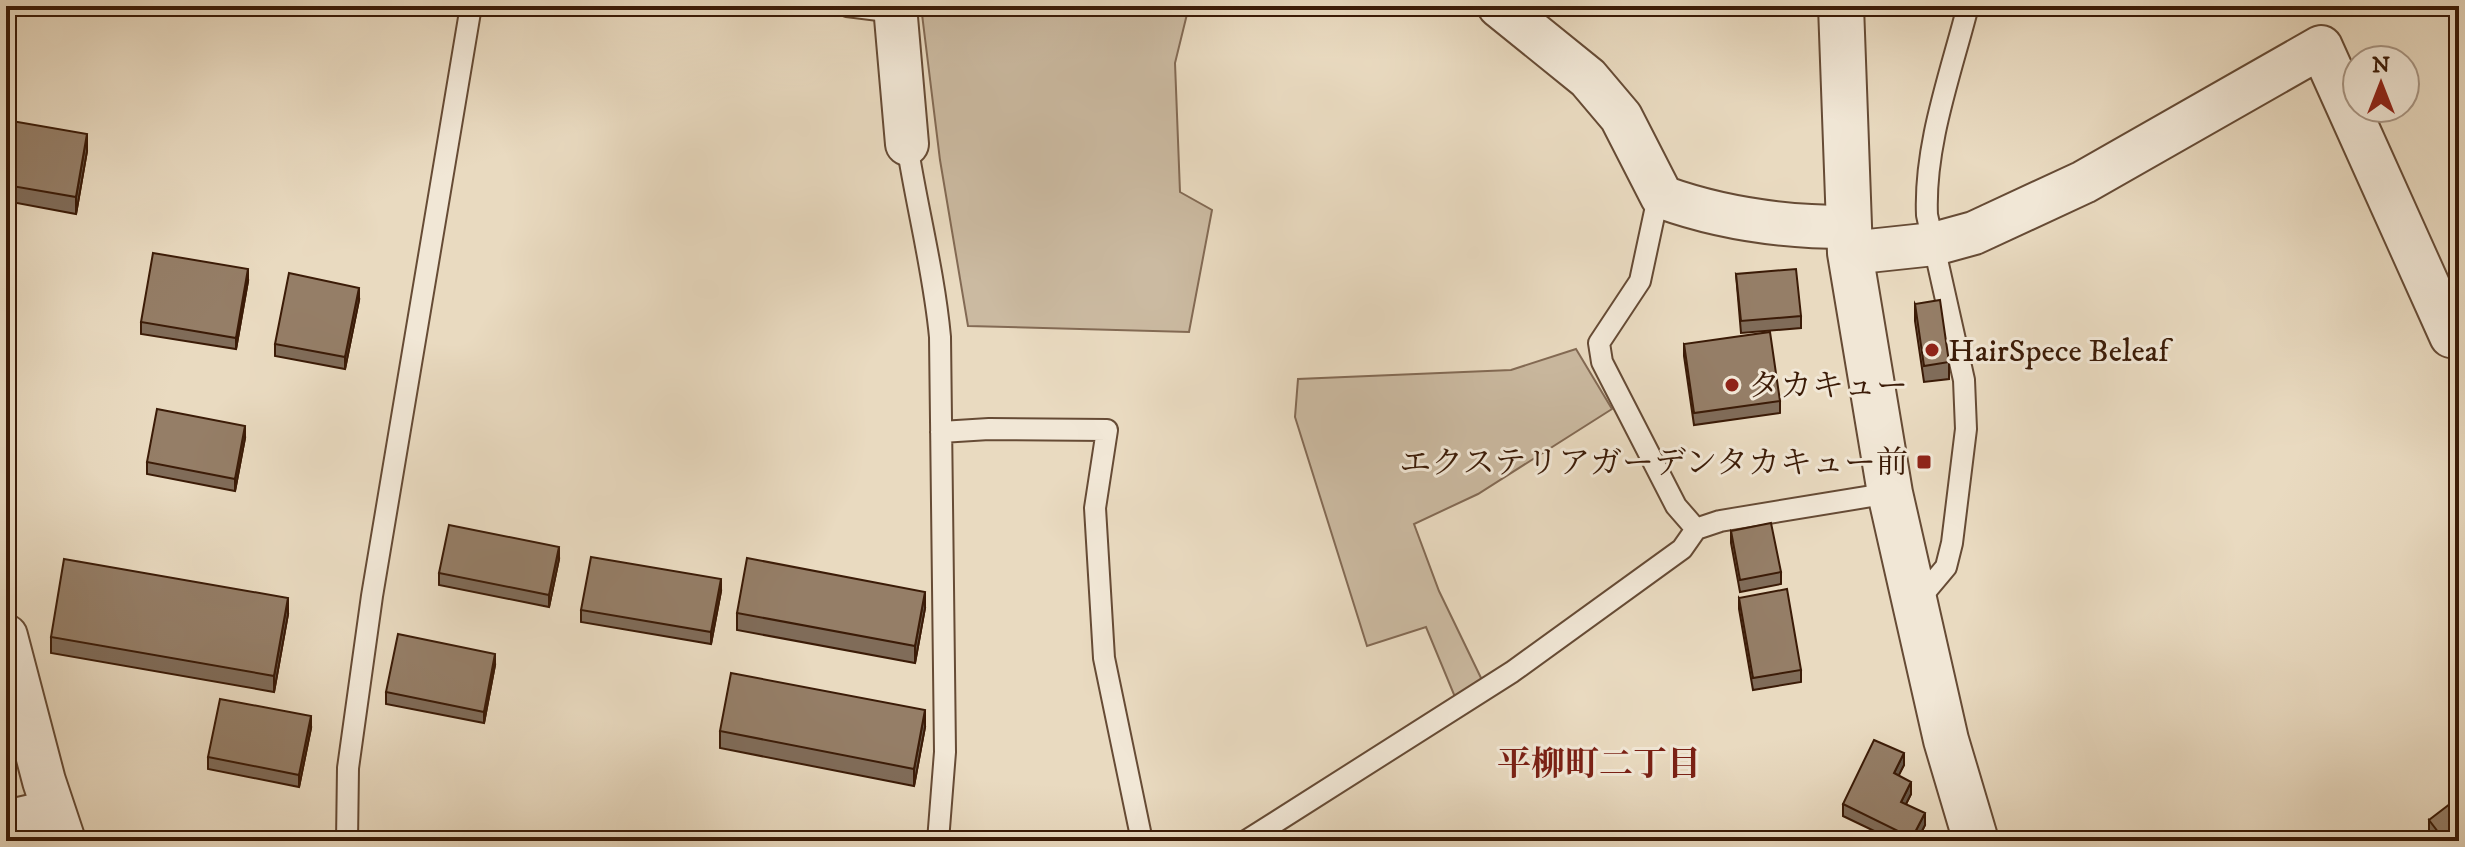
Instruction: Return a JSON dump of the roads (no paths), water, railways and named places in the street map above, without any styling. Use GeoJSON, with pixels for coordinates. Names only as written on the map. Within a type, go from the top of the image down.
{"type":"FeatureCollection","features":[{"type":"Feature","properties":{"kind":"street"},"geometry":{"type":"LineString","coordinates":[[1499,6],[1588,78],[1621,117],[1662,197],[1695,209],[1808,227],[1849,240],[1934,244],[1974,233],[2084,182],[2321,47],[2451,336],[2459,336]]}},
{"type":"Feature","properties":{"kind":"street"},"geometry":{"type":"LineString","coordinates":[[1841,6],[1849,240],[1890,493],[1946,740],[1976,841]]}},
{"type":"Feature","properties":{"kind":"street"},"geometry":{"type":"LineString","coordinates":[[895,9],[907,144]]}},
{"type":"Feature","properties":{"kind":"street"},"geometry":{"type":"LineString","coordinates":[[6,636],[59,826],[6,822]]}},
{"type":"Feature","properties":{"kind":"lane"},"geometry":{"type":"LineString","coordinates":[[347,841],[348,768],[372,596],[471,6]]}},
{"type":"Feature","properties":{"kind":"lane"},"geometry":{"type":"LineString","coordinates":[[847,6],[895,9]]}},
{"type":"Feature","properties":{"kind":"lane"},"geometry":{"type":"LineString","coordinates":[[1914,605],[1946,567],[1952,543],[1966,429],[1964,380],[1927,215],[1926,191],[1928,169],[1968,6]]}},
{"type":"Feature","properties":{"kind":"lane"},"geometry":{"type":"LineString","coordinates":[[907,144],[937,304],[945,752],[938,841]]}},
{"type":"Feature","properties":{"kind":"lane"},"geometry":{"type":"LineString","coordinates":[[1662,197],[1655,211],[1640,281],[1599,343],[1602,362],[1676,506],[1696,529]]}},
{"type":"Feature","properties":{"kind":"lane"},"geometry":{"type":"LineString","coordinates":[[941,432],[989,429],[1107,430],[1095,508],[1104,658],[1142,841]]}},
{"type":"Feature","properties":{"kind":"lane"},"geometry":{"type":"LineString","coordinates":[[1246,841],[1512,672],[1682,549],[1696,529],[1720,521],[1890,493]]}},
{"type":"Feature","properties":{"kind":"place","name":"HairSpece Beleaf"},"geometry":{"type":"Point","coordinates":[1932,350]}},
{"type":"Feature","properties":{"kind":"place","name":"タカキュー"},"geometry":{"type":"Point","coordinates":[1732,385]}},
{"type":"Feature","properties":{"kind":"place","name":"エクステリアガーデンタカキュー前"},"geometry":{"type":"Point","coordinates":[1924,462]}},
{"type":"Feature","properties":{"kind":"district","name":"平柳町二丁目"},"geometry":{"type":"Point","coordinates":[1599,763]}}]}
